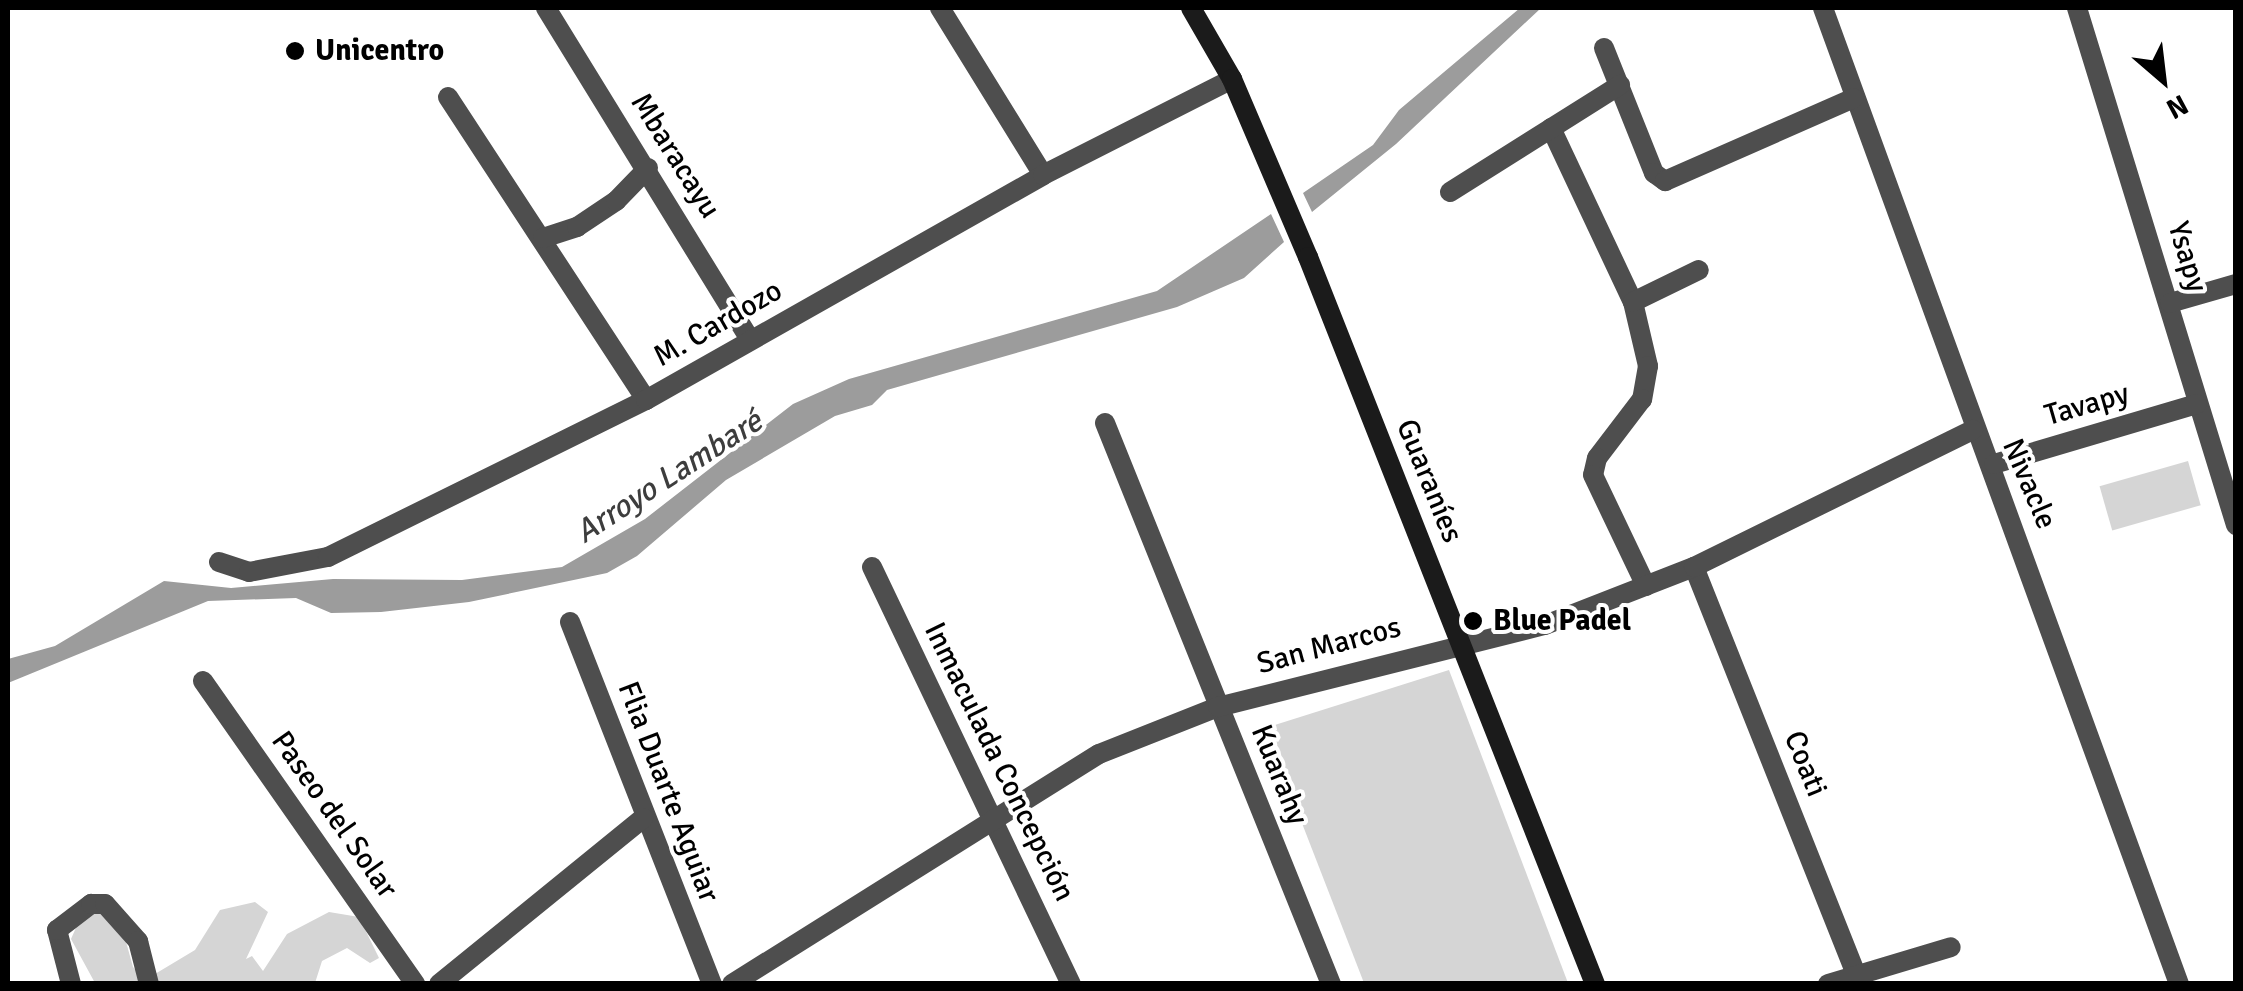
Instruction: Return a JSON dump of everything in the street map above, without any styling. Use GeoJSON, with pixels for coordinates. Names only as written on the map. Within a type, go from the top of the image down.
{"type":"FeatureCollection","features":[{"type":"Feature","properties":{"kind":"street","name":"Mbaracayu"},"geometry":{"type":"LineString","coordinates":[[546,8],[750,338]]}},
{"type":"Feature","properties":{"kind":"street"},"geometry":{"type":"LineString","coordinates":[[940,8],[1043,175]]}},
{"type":"Feature","properties":{"kind":"street","name":"Guaraníes"},"geometry":{"type":"LineString","coordinates":[[1191,8],[1232,79],[1308,257],[1595,984]]}},
{"type":"Feature","properties":{"kind":"street","name":"Nivacle"},"geometry":{"type":"LineString","coordinates":[[1823,8],[1973,430],[1994,464],[2178,984]]}},
{"type":"Feature","properties":{"kind":"street","name":"Ysapy"},"geometry":{"type":"LineString","coordinates":[[2076,8],[2236,525]]}},
{"type":"Feature","properties":{"kind":"street"},"geometry":{"type":"LineString","coordinates":[[1604,48],[1654,172],[1665,181],[1854,98]]}},
{"type":"Feature","properties":{"kind":"street","name":"M. Cardozo"},"geometry":{"type":"LineString","coordinates":[[219,562],[249,572],[328,556],[646,400],[1043,175],[1232,79]]}},
{"type":"Feature","properties":{"kind":"street"},"geometry":{"type":"LineString","coordinates":[[1450,192],[1620,85]]}},
{"type":"Feature","properties":{"kind":"street"},"geometry":{"type":"LineString","coordinates":[[448,98],[646,400]]}},
{"type":"Feature","properties":{"kind":"street"},"geometry":{"type":"LineString","coordinates":[[1551,128],[1632,302],[1648,366],[1642,400],[1597,458],[1593,476],[1646,586]]}},
{"type":"Feature","properties":{"kind":"street"},"geometry":{"type":"LineString","coordinates":[[543,238],[577,226],[616,202],[648,168]]}},
{"type":"Feature","properties":{"kind":"street"},"geometry":{"type":"LineString","coordinates":[[1632,302],[1699,270]]}},
{"type":"Feature","properties":{"kind":"street"},"geometry":{"type":"LineString","coordinates":[[2170,303],[2236,284]]}},
{"type":"Feature","properties":{"kind":"street","name":"Tavapy"},"geometry":{"type":"LineString","coordinates":[[1994,464],[2196,404]]}},
{"type":"Feature","properties":{"kind":"street","name":"Kuarahy"},"geometry":{"type":"LineString","coordinates":[[1105,422],[1331,984]]}},
{"type":"Feature","properties":{"kind":"street","name":"San Marcos"},"geometry":{"type":"LineString","coordinates":[[732,984],[1099,754],[1218,706],[1461,642],[1546,624],[1694,566],[1973,430]]}},
{"type":"Feature","properties":{"kind":"street","name":"Inmaculada Concepción"},"geometry":{"type":"LineString","coordinates":[[872,566],[1072,984]]}},
{"type":"Feature","properties":{"kind":"street","name":"Coati"},"geometry":{"type":"LineString","coordinates":[[1694,566],[1858,979]]}},
{"type":"Feature","properties":{"kind":"street","name":"Flia Duarte Aguiar"},"geometry":{"type":"LineString","coordinates":[[570,622],[643,818],[712,984]]}},
{"type":"Feature","properties":{"kind":"street","name":"Paseo del Solar"},"geometry":{"type":"LineString","coordinates":[[203,681],[415,984]]}},
{"type":"Feature","properties":{"kind":"street"},"geometry":{"type":"LineString","coordinates":[[439,984],[643,818]]}},
{"type":"Feature","properties":{"kind":"street"},"geometry":{"type":"LineString","coordinates":[[70,984],[57,930],[90,904],[106,904],[138,941],[149,984]]}},
{"type":"Feature","properties":{"kind":"street"},"geometry":{"type":"LineString","coordinates":[[1828,984],[1858,979],[1951,947]]}},
{"type":"Feature","properties":{"kind":"shaded area"},"geometry":{"type":"Polygon","coordinates":[[[1520,8],[1541,8],[1396,144],[1312,212],[1303,193],[1373,145],[1399,110],[1520,8]]]}},
{"type":"Feature","properties":{"kind":"shaded area"},"geometry":{"type":"Polygon","coordinates":[[[1271,214],[1284,242],[1244,278],[1177,307],[887,390],[872,405],[835,416],[726,480],[637,556],[607,573],[469,602],[381,612],[331,613],[296,598],[208,601],[8,683],[8,659],[55,646],[164,581],[231,588],[333,579],[462,580],[562,567],[645,519],[793,404],[849,379],[1157,291],[1271,214]]]}},
{"type":"Feature","properties":{"kind":"shaded area"},"geometry":{"type":"Polygon","coordinates":[[[2188,461],[2201,505],[2112,531],[2100,486],[2188,461]]]}},
{"type":"Feature","properties":{"kind":"shaded area"},"geometry":{"type":"Polygon","coordinates":[[[1449,670],[1568,983],[1364,983],[1265,728],[1449,670]]]}},
{"type":"Feature","properties":{"kind":"shaded area"},"geometry":{"type":"Polygon","coordinates":[[[255,902],[268,912],[246,959],[252,956],[263,971],[287,934],[329,912],[359,917],[379,958],[370,963],[347,948],[322,961],[315,983],[95,983],[71,939],[82,914],[118,913],[133,967],[145,980],[195,950],[220,910],[255,902]]]}},
{"type":"Feature","properties":{"kind":"place","name":"Unicentro"},"geometry":{"type":"Point","coordinates":[295,51]}},
{"type":"Feature","properties":{"kind":"place","name":"Blue Padel"},"geometry":{"type":"Point","coordinates":[1473,621]}},
{"type":"Feature","properties":{"kind":"water label","name":"Arroyo Lambaré"},"geometry":{"type":"Point","coordinates":[669,477]}}]}
